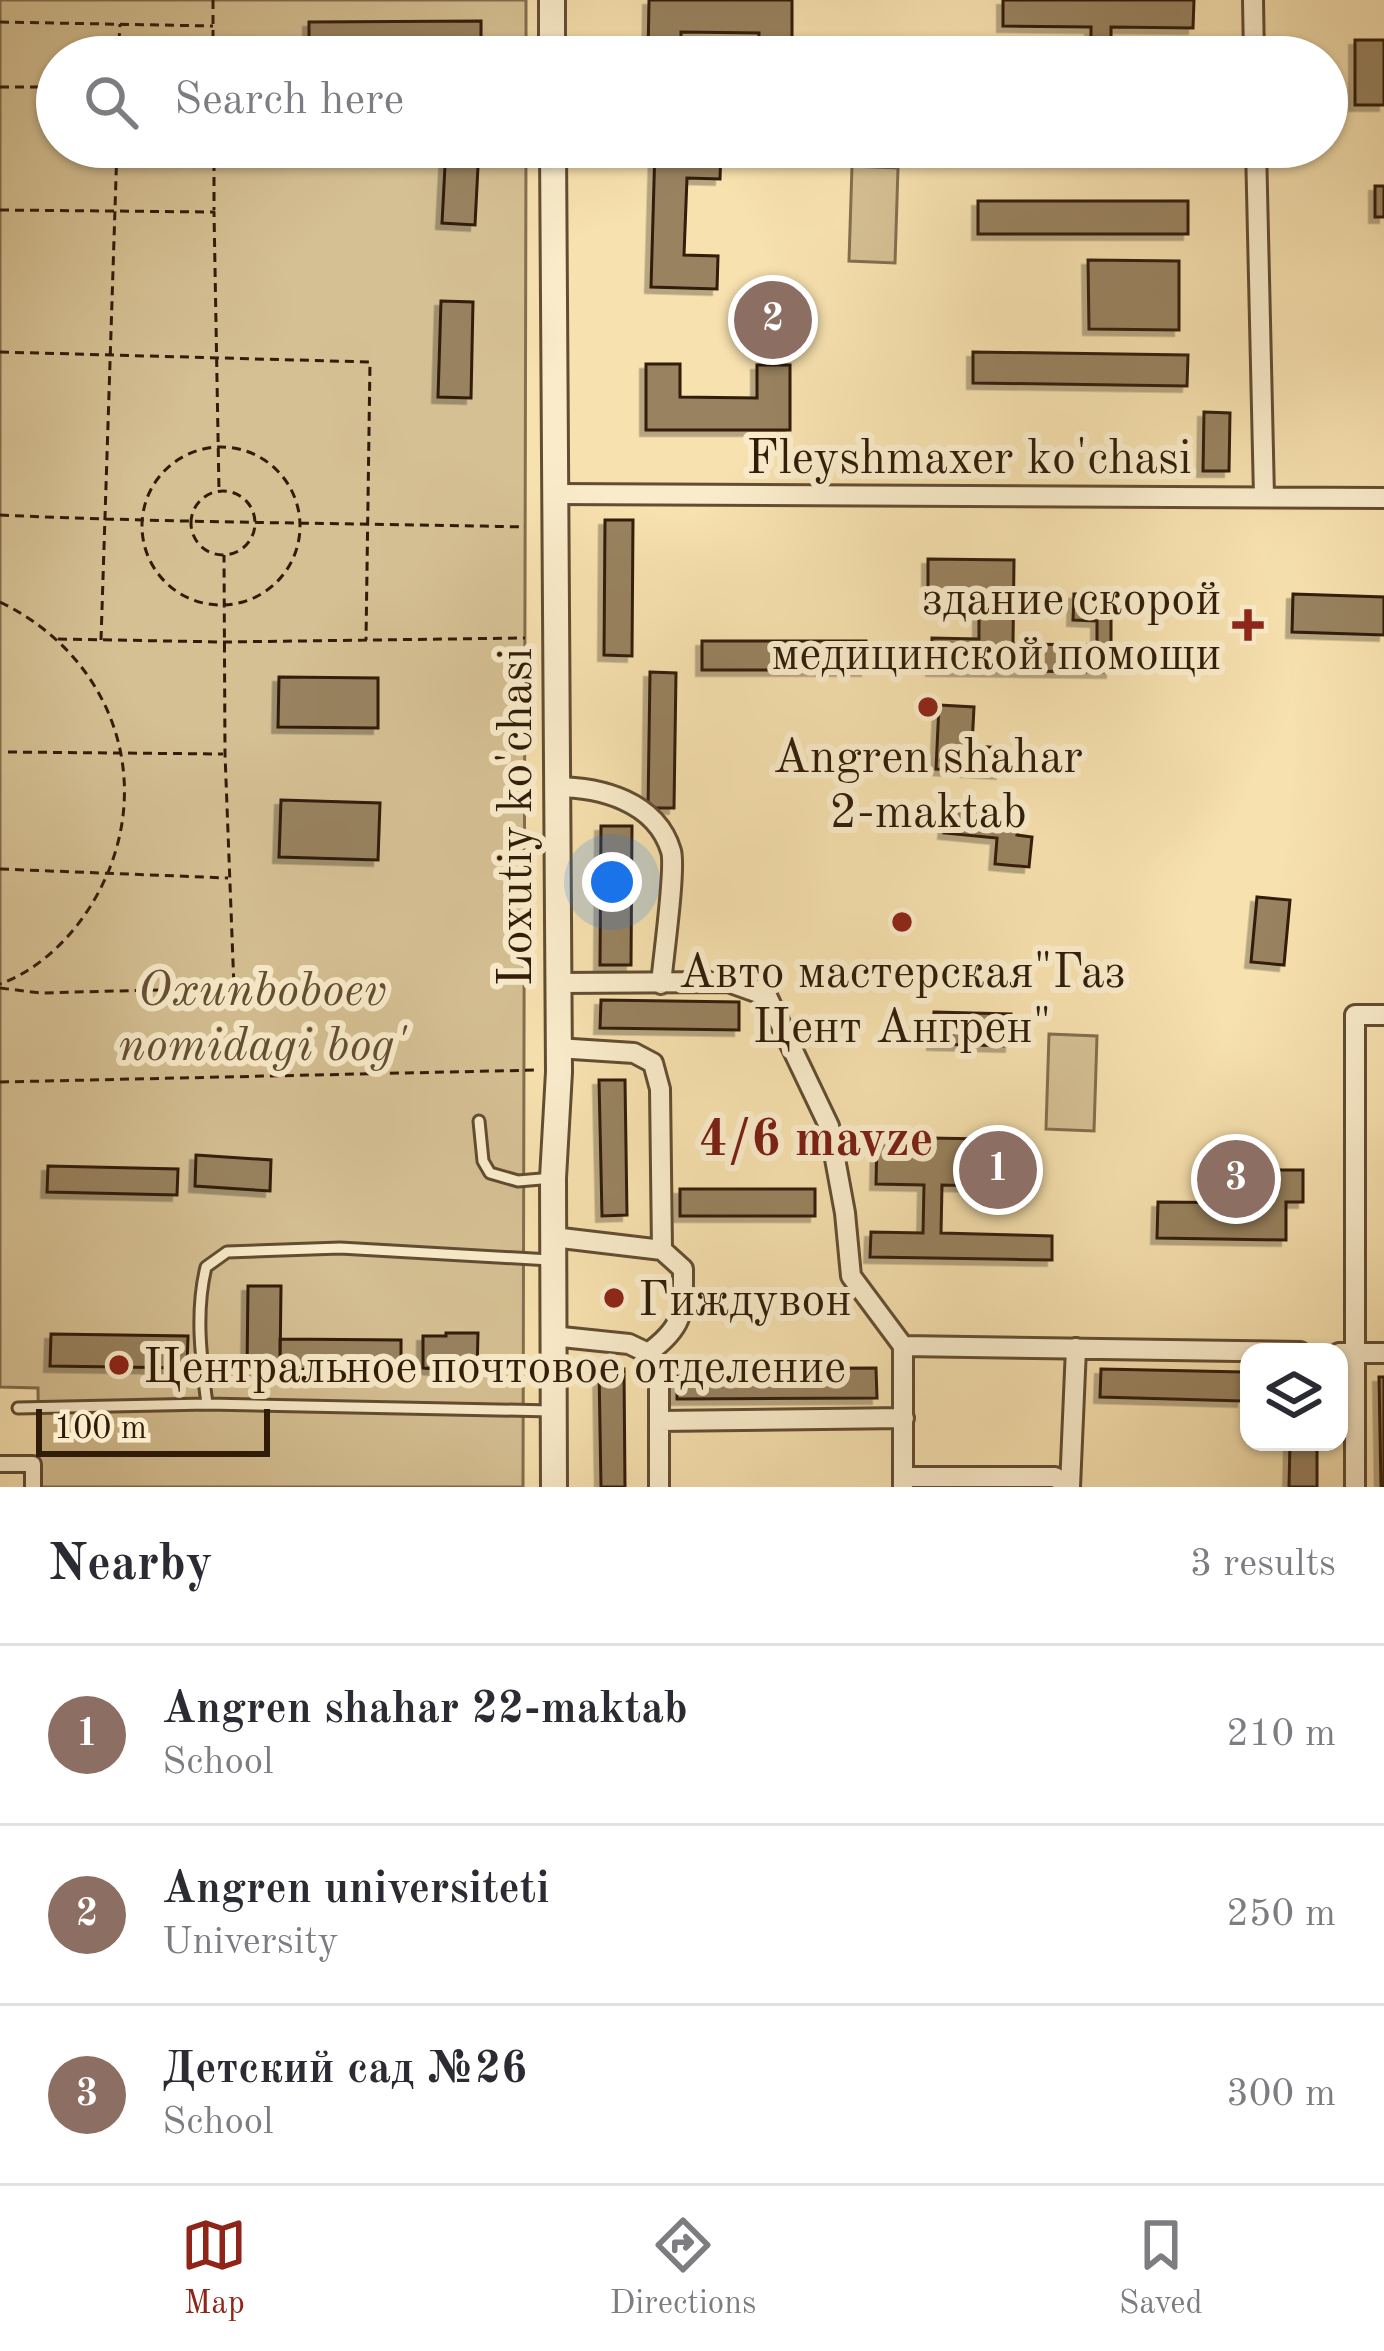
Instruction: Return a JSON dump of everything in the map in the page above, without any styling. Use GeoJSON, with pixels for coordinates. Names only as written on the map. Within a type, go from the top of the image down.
{"type":"FeatureCollection","features":[{"type":"Feature","properties":{"kind":"street"},"geometry":{"type":"LineString","coordinates":[[552,0],[552,36]]}},
{"type":"Feature","properties":{"kind":"street"},"geometry":{"type":"LineString","coordinates":[[1253,0],[1254,36]]}},
{"type":"Feature","properties":{"kind":"street","name":"Loxutiy ko'chasi"},"geometry":{"type":"LineString","coordinates":[[553,168],[558,982],[554,1487]]}},
{"type":"Feature","properties":{"kind":"street"},"geometry":{"type":"LineString","coordinates":[[1256,168],[1264,496]]}},
{"type":"Feature","properties":{"kind":"street","name":"Fleyshmaxer ko'chasi"},"geometry":{"type":"LineString","coordinates":[[555,494],[1384,498]]}},
{"type":"Feature","properties":{"kind":"street"},"geometry":{"type":"LineString","coordinates":[[555,787],[612,793],[652,818],[672,853],[661,984]]}},
{"type":"Feature","properties":{"kind":"street"},"geometry":{"type":"LineString","coordinates":[[558,982],[728,982],[767,996],[829,1126],[851,1276],[904,1346],[903,1482],[1055,1478],[1070,1487],[1076,1348]]}},
{"type":"Feature","properties":{"kind":"street"},"geometry":{"type":"LineString","coordinates":[[1347,1343],[1355,1015],[1384,1015]]}},
{"type":"Feature","properties":{"kind":"street"},"geometry":{"type":"LineString","coordinates":[[558,1060],[634,1053],[653,1063],[660,1089],[662,1250]]}},
{"type":"Feature","properties":{"kind":"street"},"geometry":{"type":"LineString","coordinates":[[553,1248],[662,1250],[683,1269],[683,1303],[674,1334],[648,1353]]}},
{"type":"Feature","properties":{"kind":"street"},"geometry":{"type":"LineString","coordinates":[[553,1336],[628,1344],[648,1353],[659,1383],[659,1487]]}},
{"type":"Feature","properties":{"kind":"street"},"geometry":{"type":"LineString","coordinates":[[904,1346],[1240,1351]]}},
{"type":"Feature","properties":{"kind":"street"},"geometry":{"type":"LineString","coordinates":[[1348,1353],[1384,1353]]}},
{"type":"Feature","properties":{"kind":"street"},"geometry":{"type":"LineString","coordinates":[[1348,1370],[1355,1487]]}},
{"type":"Feature","properties":{"kind":"street"},"geometry":{"type":"LineString","coordinates":[[659,1421],[904,1418]]}},
{"type":"Feature","properties":{"kind":"street"},"geometry":{"type":"LineString","coordinates":[[0,1464],[33,1464],[33,1487]]}},
{"type":"Feature","properties":{"kind":"lane"},"geometry":{"type":"LineString","coordinates":[[479,1121],[483,1161],[490,1173],[518,1180],[553,1178]]}},
{"type":"Feature","properties":{"kind":"lane"},"geometry":{"type":"LineString","coordinates":[[207,1403],[200,1289],[206,1267],[227,1252],[553,1248]]}},
{"type":"Feature","properties":{"kind":"lane"},"geometry":{"type":"LineString","coordinates":[[17,1408],[207,1403],[555,1411]]}},
{"type":"Feature","properties":{"kind":"path"},"geometry":{"type":"LineString","coordinates":[[213,0],[213,36]]}},
{"type":"Feature","properties":{"kind":"path"},"geometry":{"type":"LineString","coordinates":[[0,22],[213,26]]}},
{"type":"Feature","properties":{"kind":"path"},"geometry":{"type":"LineString","coordinates":[[119,24],[119,36]]}},
{"type":"Feature","properties":{"kind":"path"},"geometry":{"type":"LineString","coordinates":[[0,87],[36,87]]}},
{"type":"Feature","properties":{"kind":"path"},"geometry":{"type":"LineString","coordinates":[[100,640],[116,168]]}},
{"type":"Feature","properties":{"kind":"path"},"geometry":{"type":"LineString","coordinates":[[214,168],[219,491]]}},
{"type":"Feature","properties":{"kind":"path"},"geometry":{"type":"LineString","coordinates":[[0,210],[214,212]]}},
{"type":"Feature","properties":{"kind":"path"},"geometry":{"type":"LineString","coordinates":[[0,352],[370,362],[367,640]]}},
{"type":"Feature","properties":{"kind":"path"},"geometry":{"type":"LineString","coordinates":[[217,447],[236,447],[260,456],[281,473],[295,496],[301,521],[298,548],[286,571],[268,590],[245,602],[223,606],[193,601],[170,588],[153,568],[140,522],[148,492],[163,470],[184,454],[217,447]]}},
{"type":"Feature","properties":{"kind":"path"},"geometry":{"type":"LineString","coordinates":[[219,491],[245,499],[255,523],[244,547],[224,555],[203,548],[190,523],[199,501],[219,491]]}},
{"type":"Feature","properties":{"kind":"path"},"geometry":{"type":"LineString","coordinates":[[0,515],[140,522],[526,527]]}},
{"type":"Feature","properties":{"kind":"path"},"geometry":{"type":"LineString","coordinates":[[0,986],[40,993],[234,988],[224,555]]}},
{"type":"Feature","properties":{"kind":"path"},"geometry":{"type":"LineString","coordinates":[[0,602],[38,620],[89,673],[119,739],[125,812],[110,873],[73,934],[0,986]]}},
{"type":"Feature","properties":{"kind":"path"},"geometry":{"type":"LineString","coordinates":[[56,639],[525,638]]}},
{"type":"Feature","properties":{"kind":"path"},"geometry":{"type":"LineString","coordinates":[[8,752],[225,754]]}},
{"type":"Feature","properties":{"kind":"path"},"geometry":{"type":"LineString","coordinates":[[0,869],[230,878]]}},
{"type":"Feature","properties":{"kind":"path"},"geometry":{"type":"LineString","coordinates":[[0,1082],[520,1069],[558,1060]]}},
{"type":"Feature","properties":{"kind":"green space","name":"Oxunboboev nomidagi bog'"},"geometry":{"type":"Polygon","coordinates":[[[0,0],[526,0],[526,36],[36,36],[36,168],[526,168],[523,1487],[39,1487],[38,1388],[0,1387],[0,0]]]}},
{"type":"Feature","properties":{"kind":"green space"},"geometry":{"type":"Polygon","coordinates":[[[852,168],[898,168],[895,263],[849,261],[852,168]]]}},
{"type":"Feature","properties":{"kind":"green space"},"geometry":{"type":"Polygon","coordinates":[[[1049,1034],[1097,1036],[1094,1131],[1046,1129],[1049,1034]]]}},
{"type":"Feature","properties":{"kind":"building"},"geometry":{"type":"Polygon","coordinates":[[[649,0],[792,0],[792,36],[681,32],[681,36],[648,36],[649,0]]]}},
{"type":"Feature","properties":{"kind":"building"},"geometry":{"type":"Polygon","coordinates":[[[1003,0],[1194,0],[1193,28],[1111,27],[1111,36],[1091,36],[1091,27],[1003,26],[1003,0]]]}},
{"type":"Feature","properties":{"kind":"building"},"geometry":{"type":"Polygon","coordinates":[[[481,21],[481,36],[309,36],[309,22],[481,21]]]}},
{"type":"Feature","properties":{"kind":"building"},"geometry":{"type":"Polygon","coordinates":[[[1355,40],[1384,40],[1384,105],[1355,105],[1355,40]]]}},
{"type":"Feature","properties":{"kind":"building"},"geometry":{"type":"Polygon","coordinates":[[[445,168],[478,168],[475,225],[442,223],[445,168]]]}},
{"type":"Feature","properties":{"kind":"building"},"geometry":{"type":"Polygon","coordinates":[[[654,168],[720,168],[720,179],[687,178],[684,255],[718,256],[717,289],[651,287],[654,168]]]}},
{"type":"Feature","properties":{"kind":"building"},"geometry":{"type":"Polygon","coordinates":[[[1375,186],[1384,186],[1384,217],[1375,217],[1375,186]]]}},
{"type":"Feature","properties":{"kind":"building"},"geometry":{"type":"Polygon","coordinates":[[[978,201],[1188,201],[1188,234],[978,234],[978,201]]]}},
{"type":"Feature","properties":{"kind":"building"},"geometry":{"type":"Polygon","coordinates":[[[1088,260],[1179,261],[1179,330],[1089,329],[1088,260]]]}},
{"type":"Feature","properties":{"kind":"building"},"geometry":{"type":"Polygon","coordinates":[[[441,301],[473,302],[471,398],[438,397],[441,301]]]}},
{"type":"Feature","properties":{"kind":"building"},"geometry":{"type":"Polygon","coordinates":[[[973,352],[1188,355],[1187,386],[973,383],[973,352]]]}},
{"type":"Feature","properties":{"kind":"building"},"geometry":{"type":"Polygon","coordinates":[[[646,364],[680,364],[680,397],[757,398],[757,365],[790,365],[790,430],[646,430],[646,364]]]}},
{"type":"Feature","properties":{"kind":"building"},"geometry":{"type":"Polygon","coordinates":[[[1204,412],[1230,413],[1229,471],[1203,471],[1204,412]]]}},
{"type":"Feature","properties":{"kind":"building"},"geometry":{"type":"Polygon","coordinates":[[[605,520],[633,520],[632,656],[604,655],[605,520]]]}},
{"type":"Feature","properties":{"kind":"building"},"geometry":{"type":"Polygon","coordinates":[[[928,559],[1014,560],[1013,644],[1097,645],[1097,621],[1073,620],[1074,594],[1111,594],[1111,672],[932,670],[932,638],[979,639],[979,602],[928,601],[928,559]]]}},
{"type":"Feature","properties":{"kind":"building"},"geometry":{"type":"Polygon","coordinates":[[[1293,594],[1384,597],[1384,635],[1292,632],[1293,594]]]}},
{"type":"Feature","properties":{"kind":"building"},"geometry":{"type":"Polygon","coordinates":[[[702,641],[866,641],[866,670],[702,670],[702,641]]]}},
{"type":"Feature","properties":{"kind":"building"},"geometry":{"type":"Polygon","coordinates":[[[650,672],[676,673],[674,808],[648,808],[650,672]]]}},
{"type":"Feature","properties":{"kind":"building"},"geometry":{"type":"Polygon","coordinates":[[[279,677],[378,678],[378,728],[278,727],[279,677]]]}},
{"type":"Feature","properties":{"kind":"building"},"geometry":{"type":"Polygon","coordinates":[[[939,705],[974,707],[972,746],[1002,748],[1001,773],[936,769],[939,705]]]}},
{"type":"Feature","properties":{"kind":"building"},"geometry":{"type":"Polygon","coordinates":[[[281,800],[380,803],[378,860],[279,857],[281,800]]]}},
{"type":"Feature","properties":{"kind":"building"},"geometry":{"type":"Polygon","coordinates":[[[947,802],[1020,809],[1017,835],[1032,837],[1029,867],[995,864],[997,838],[944,833],[947,802]]]}},
{"type":"Feature","properties":{"kind":"building"},"geometry":{"type":"Polygon","coordinates":[[[601,826],[632,826],[631,965],[600,965],[601,826]]]}},
{"type":"Feature","properties":{"kind":"building"},"geometry":{"type":"Polygon","coordinates":[[[1257,897],[1290,900],[1284,965],[1251,962],[1257,897]]]}},
{"type":"Feature","properties":{"kind":"building"},"geometry":{"type":"Polygon","coordinates":[[[601,1000],[739,1002],[739,1030],[600,1028],[601,1000]]]}},
{"type":"Feature","properties":{"kind":"building"},"geometry":{"type":"Polygon","coordinates":[[[934,1012],[1011,1014],[1010,1046],[933,1044],[934,1012]]]}},
{"type":"Feature","properties":{"kind":"building"},"geometry":{"type":"Polygon","coordinates":[[[599,1080],[625,1080],[627,1215],[602,1216],[599,1080]]]}},
{"type":"Feature","properties":{"kind":"building"},"geometry":{"type":"Polygon","coordinates":[[[877,1137],[983,1139],[982,1186],[942,1185],[941,1233],[1052,1236],[1052,1260],[870,1257],[871,1232],[923,1233],[924,1185],[876,1184],[877,1137]]]}},
{"type":"Feature","properties":{"kind":"building"},"geometry":{"type":"Polygon","coordinates":[[[196,1155],[271,1160],[270,1191],[195,1186],[196,1155]]]}},
{"type":"Feature","properties":{"kind":"building"},"geometry":{"type":"Polygon","coordinates":[[[48,1166],[178,1169],[177,1195],[47,1192],[48,1166]]]}},
{"type":"Feature","properties":{"kind":"building"},"geometry":{"type":"Polygon","coordinates":[[[1270,1170],[1303,1170],[1303,1202],[1286,1202],[1286,1240],[1157,1238],[1158,1202],[1270,1203],[1270,1170]]]}},
{"type":"Feature","properties":{"kind":"building"},"geometry":{"type":"Polygon","coordinates":[[[680,1189],[815,1189],[815,1216],[680,1216],[680,1189]]]}},
{"type":"Feature","properties":{"kind":"building"},"geometry":{"type":"Polygon","coordinates":[[[248,1286],[281,1286],[280,1369],[247,1369],[248,1286]]]}},
{"type":"Feature","properties":{"kind":"building"},"geometry":{"type":"Polygon","coordinates":[[[478,1333],[477,1372],[423,1368],[423,1336],[478,1333]]]}},
{"type":"Feature","properties":{"kind":"building"},"geometry":{"type":"Polygon","coordinates":[[[51,1334],[188,1336],[187,1368],[50,1366],[51,1334]]]}},
{"type":"Feature","properties":{"kind":"building"},"geometry":{"type":"Polygon","coordinates":[[[280,1339],[401,1340],[401,1371],[280,1369],[280,1339]]]}},
{"type":"Feature","properties":{"kind":"building"},"geometry":{"type":"Polygon","coordinates":[[[876,1368],[877,1398],[677,1399],[677,1369],[876,1368]]]}},
{"type":"Feature","properties":{"kind":"building"},"geometry":{"type":"Polygon","coordinates":[[[599,1369],[624,1369],[625,1487],[601,1487],[599,1369]]]}},
{"type":"Feature","properties":{"kind":"building"},"geometry":{"type":"Polygon","coordinates":[[[1101,1369],[1240,1372],[1240,1401],[1100,1397],[1101,1369]]]}},
{"type":"Feature","properties":{"kind":"building"},"geometry":{"type":"Polygon","coordinates":[[[1379,1377],[1384,1377],[1384,1487],[1381,1487],[1379,1377]]]}},
{"type":"Feature","properties":{"kind":"building"},"geometry":{"type":"Polygon","coordinates":[[[1290,1451],[1317,1451],[1317,1487],[1289,1487],[1290,1451]]]}},
{"type":"Feature","properties":{"kind":"place","name":"Angren universiteti"},"geometry":{"type":"Point","coordinates":[773,320]}},
{"type":"Feature","properties":{"kind":"place","name":"здание скорой медицинской помощи"},"geometry":{"type":"Point","coordinates":[1248,625]}},
{"type":"Feature","properties":{"kind":"place","name":"Angren shahar 2-maktab"},"geometry":{"type":"Point","coordinates":[928,707]}},
{"type":"Feature","properties":{"kind":"place","name":"Авто мастерская\"Газ Цент Ангрен\""},"geometry":{"type":"Point","coordinates":[902,922]}},
{"type":"Feature","properties":{"kind":"place","name":"Angren shahar 22-maktab"},"geometry":{"type":"Point","coordinates":[998,1170]}},
{"type":"Feature","properties":{"kind":"place","name":"Детский сад №26"},"geometry":{"type":"Point","coordinates":[1236,1179]}},
{"type":"Feature","properties":{"kind":"place","name":"Гиждувон"},"geometry":{"type":"Point","coordinates":[614,1298]}},
{"type":"Feature","properties":{"kind":"place","name":"Центральное почтовое отделение"},"geometry":{"type":"Point","coordinates":[119,1365]}},
{"type":"Feature","properties":{"kind":"district","name":"4/6 mavze"},"geometry":{"type":"Point","coordinates":[816,1137]}}]}
